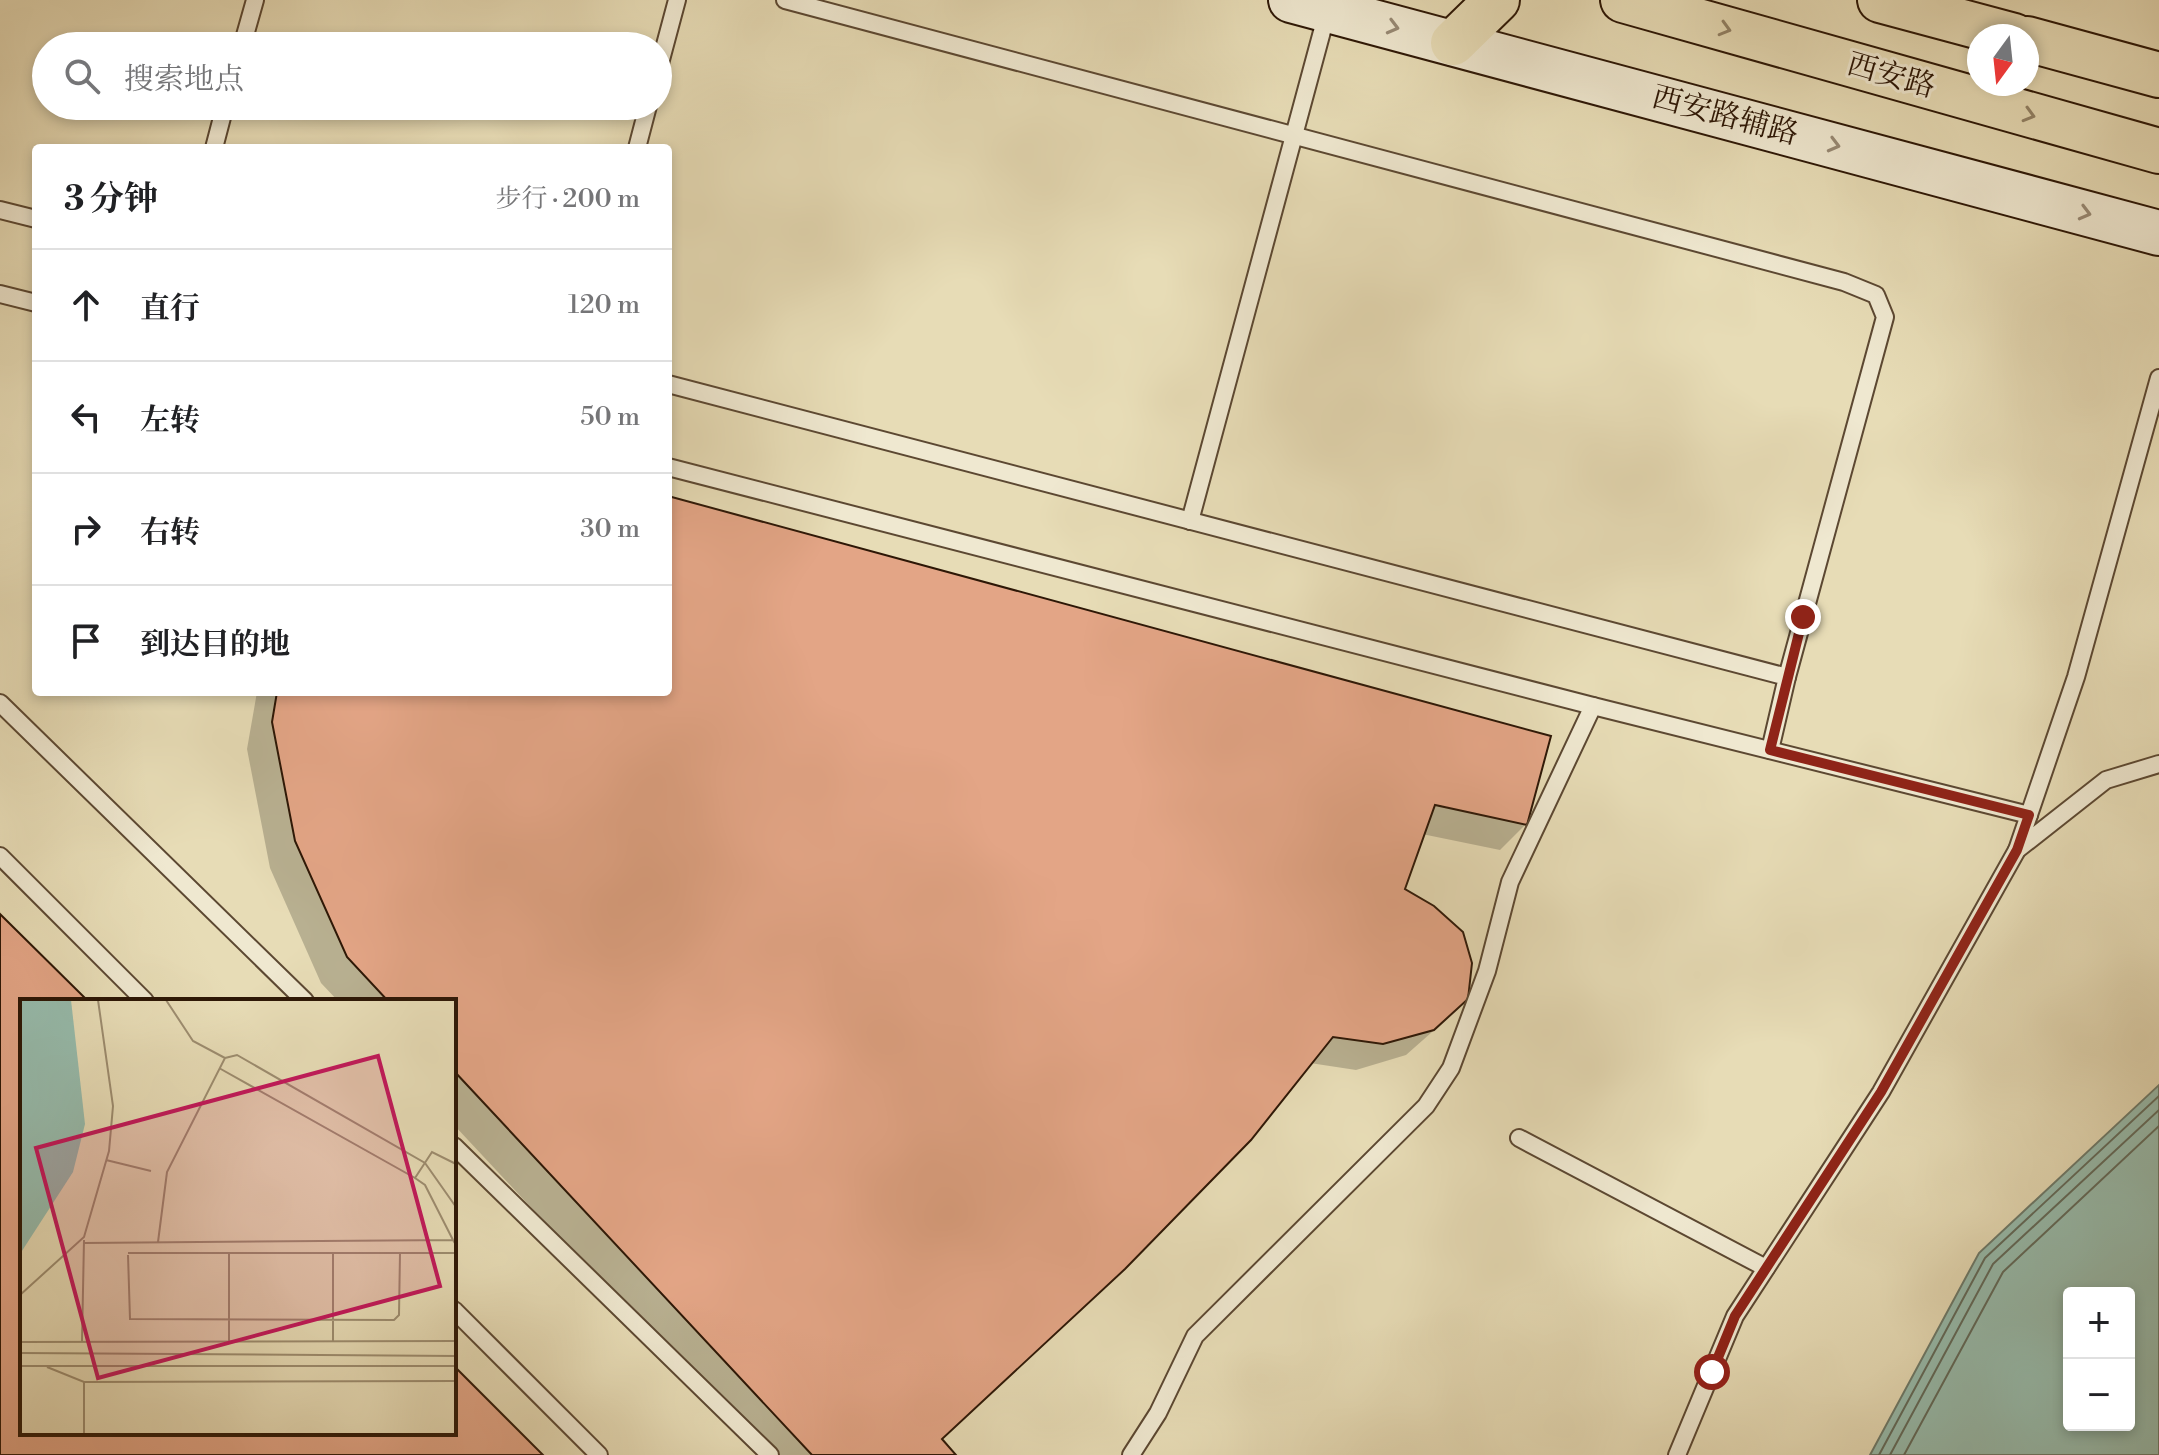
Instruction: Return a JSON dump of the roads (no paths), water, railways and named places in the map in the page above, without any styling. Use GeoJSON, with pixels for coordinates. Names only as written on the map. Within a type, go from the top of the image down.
{"type":"FeatureCollection","features":[{"type":"Feature","properties":{"kind":"main road"},"geometry":{"type":"LineString","coordinates":[[1453,43],[1497,0]]}},
{"type":"Feature","properties":{"kind":"main road","name":"西安路"},"geometry":{"type":"LineString","coordinates":[[1623,0],[2159,151]]}},
{"type":"Feature","properties":{"kind":"main road"},"geometry":{"type":"LineString","coordinates":[[1880,0],[1969,24]]}},
{"type":"Feature","properties":{"kind":"main road"},"geometry":{"type":"LineString","coordinates":[[2039,42],[2159,75]]}},
{"type":"Feature","properties":{"kind":"street","name":"西安路辅路"},"geometry":{"type":"LineString","coordinates":[[1309,5],[2159,233]]}},
{"type":"Feature","properties":{"kind":"lane"},"geometry":{"type":"LineString","coordinates":[[246,32],[255,0]]}},
{"type":"Feature","properties":{"kind":"lane"},"geometry":{"type":"LineString","coordinates":[[668,32],[677,0]]}},
{"type":"Feature","properties":{"kind":"lane"},"geometry":{"type":"LineString","coordinates":[[785,0],[1844,282],[1876,295],[1885,317],[1770,750]]}},
{"type":"Feature","properties":{"kind":"lane"},"geometry":{"type":"LineString","coordinates":[[1190,521],[1294,136],[1309,5]]}},
{"type":"Feature","properties":{"kind":"lane"},"geometry":{"type":"LineString","coordinates":[[215,144],[221,120]]}},
{"type":"Feature","properties":{"kind":"lane"},"geometry":{"type":"LineString","coordinates":[[638,144],[644,120]]}},
{"type":"Feature","properties":{"kind":"lane"},"geometry":{"type":"LineString","coordinates":[[0,210],[32,218]]}},
{"type":"Feature","properties":{"kind":"lane"},"geometry":{"type":"LineString","coordinates":[[0,294],[32,302]]}},
{"type":"Feature","properties":{"kind":"lane"},"geometry":{"type":"LineString","coordinates":[[1677,1455],[1735,1316],[1881,1092],[2017,850],[2076,677],[2159,378]]}},
{"type":"Feature","properties":{"kind":"lane"},"geometry":{"type":"LineString","coordinates":[[672,385],[1787,677]]}},
{"type":"Feature","properties":{"kind":"lane"},"geometry":{"type":"LineString","coordinates":[[672,468],[1593,706],[2029,815]]}},
{"type":"Feature","properties":{"kind":"lane"},"geometry":{"type":"LineString","coordinates":[[0,703],[303,999]]}},
{"type":"Feature","properties":{"kind":"lane"},"geometry":{"type":"LineString","coordinates":[[1131,1455],[1158,1413],[1195,1336],[1426,1106],[1451,1068],[1487,971],[1510,882],[1593,706]]}},
{"type":"Feature","properties":{"kind":"lane"},"geometry":{"type":"LineString","coordinates":[[2017,850],[2106,780],[2159,764]]}},
{"type":"Feature","properties":{"kind":"lane"},"geometry":{"type":"LineString","coordinates":[[0,856],[143,999]]}},
{"type":"Feature","properties":{"kind":"lane"},"geometry":{"type":"LineString","coordinates":[[1519,1138],[1766,1268]]}},
{"type":"Feature","properties":{"kind":"lane"},"geometry":{"type":"LineString","coordinates":[[456,1148],[770,1455]]}},
{"type":"Feature","properties":{"kind":"lane"},"geometry":{"type":"LineString","coordinates":[[456,1312],[599,1455]]}},
{"type":"Feature","properties":{"kind":"water"},"geometry":{"type":"Polygon","coordinates":[[[2159,1085],[2159,1455],[1870,1455],[1979,1253],[2159,1085]]]}}]}
